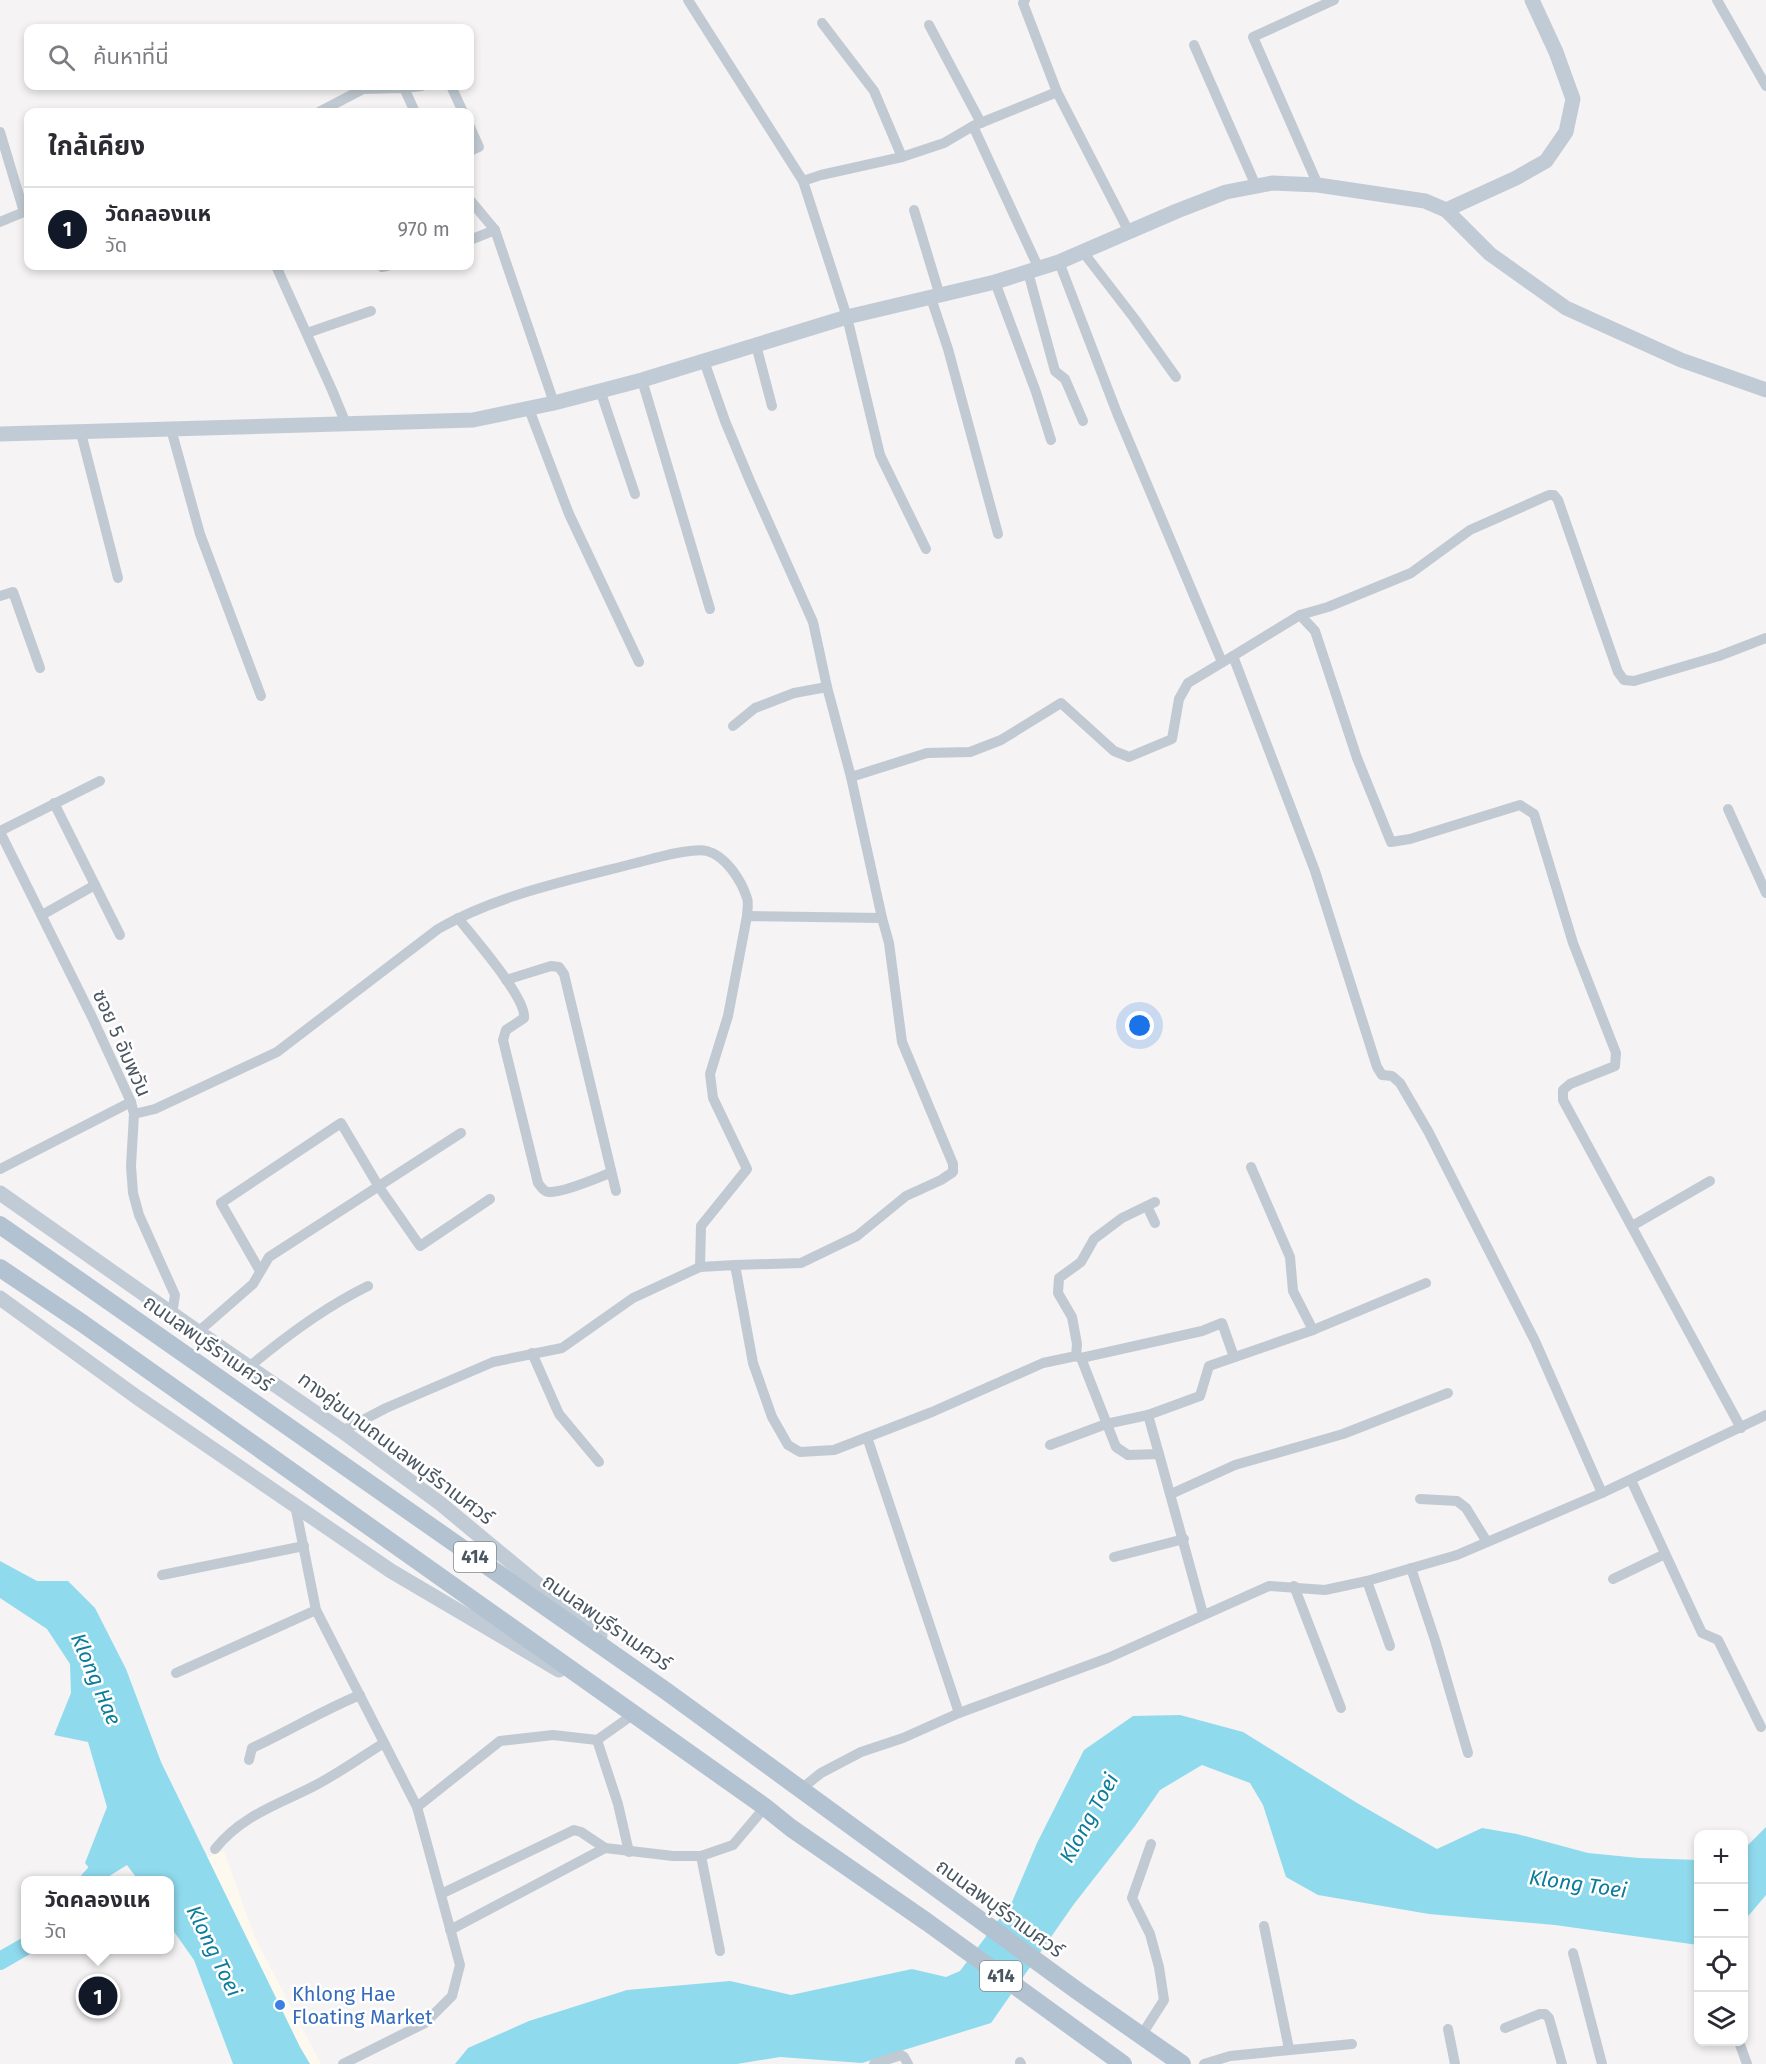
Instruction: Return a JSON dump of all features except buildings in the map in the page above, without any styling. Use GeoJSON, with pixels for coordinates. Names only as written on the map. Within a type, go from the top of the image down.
{"type":"FeatureCollection","features":[{"type":"Feature","properties":{"kind":"main road","name":"ถนนลพบุรีราเมศวร์"},"geometry":{"type":"LineString","coordinates":[[0,1225],[666,1691],[945,1896],[1182,2064]]}},
{"type":"Feature","properties":{"kind":"main road","name":"414"},"geometry":{"type":"LineString","coordinates":[[0,1268],[82,1323],[791,1828],[927,1922],[1123,2064]]}},
{"type":"Feature","properties":{"kind":"main road"},"geometry":{"type":"LineString","coordinates":[[82,1323],[100,1297]]}},
{"type":"Feature","properties":{"kind":"street"},"geometry":{"type":"LineString","coordinates":[[688,0],[803,181],[848,317],[880,455],[926,549]]}},
{"type":"Feature","properties":{"kind":"street"},"geometry":{"type":"LineString","coordinates":[[1025,0],[1023,3],[1057,92],[1129,232]]}},
{"type":"Feature","properties":{"kind":"street"},"geometry":{"type":"LineString","coordinates":[[1318,185],[1253,37],[1334,0]]}},
{"type":"Feature","properties":{"kind":"street"},"geometry":{"type":"LineString","coordinates":[[1446,210],[1516,178],[1546,161],[1566,132],[1573,99],[1556,52],[1532,0]]}},
{"type":"Feature","properties":{"kind":"street"},"geometry":{"type":"LineString","coordinates":[[1717,0],[1766,86]]}},
{"type":"Feature","properties":{"kind":"street"},"geometry":{"type":"LineString","coordinates":[[822,23],[874,91],[902,157]]}},
{"type":"Feature","properties":{"kind":"street"},"geometry":{"type":"LineString","coordinates":[[929,25],[977,124],[1033,270],[1056,371],[1065,379],[1083,421]]}},
{"type":"Feature","properties":{"kind":"street"},"geometry":{"type":"LineString","coordinates":[[1194,45],[1256,186]]}},
{"type":"Feature","properties":{"kind":"street"},"geometry":{"type":"LineString","coordinates":[[331,108],[361,90]]}},
{"type":"Feature","properties":{"kind":"street"},"geometry":{"type":"LineString","coordinates":[[405,90],[413,108]]}},
{"type":"Feature","properties":{"kind":"street"},"geometry":{"type":"LineString","coordinates":[[453,90],[461,108]]}},
{"type":"Feature","properties":{"kind":"street"},"geometry":{"type":"LineString","coordinates":[[803,181],[902,157],[944,143],[977,124],[1057,92]]}},
{"type":"Feature","properties":{"kind":"street"},"geometry":{"type":"LineString","coordinates":[[0,132],[24,205]]}},
{"type":"Feature","properties":{"kind":"street"},"geometry":{"type":"LineString","coordinates":[[474,136],[479,147],[474,150]]}},
{"type":"Feature","properties":{"kind":"street"},"geometry":{"type":"LineString","coordinates":[[0,435],[473,420],[529,409],[642,380],[848,317],[995,282],[1059,262],[1226,192],[1272,183],[1318,185],[1425,201],[1446,210],[1490,254],[1566,308],[1681,360],[1766,390]]}},
{"type":"Feature","properties":{"kind":"street"},"geometry":{"type":"LineString","coordinates":[[474,205],[495,230],[554,403]]}},
{"type":"Feature","properties":{"kind":"street"},"geometry":{"type":"LineString","coordinates":[[914,210],[948,350],[998,534]]}},
{"type":"Feature","properties":{"kind":"street"},"geometry":{"type":"LineString","coordinates":[[0,222],[24,212]]}},
{"type":"Feature","properties":{"kind":"street"},"geometry":{"type":"LineString","coordinates":[[474,238],[495,230]]}},
{"type":"Feature","properties":{"kind":"street"},"geometry":{"type":"LineString","coordinates":[[1083,252],[1176,377]]}},
{"type":"Feature","properties":{"kind":"street"},"geometry":{"type":"LineString","coordinates":[[1059,262],[1118,413],[1222,662]]}},
{"type":"Feature","properties":{"kind":"street"},"geometry":{"type":"LineString","coordinates":[[278,270],[346,424]]}},
{"type":"Feature","properties":{"kind":"street"},"geometry":{"type":"LineString","coordinates":[[995,282],[1052,440]]}},
{"type":"Feature","properties":{"kind":"street"},"geometry":{"type":"LineString","coordinates":[[307,333],[371,311]]}},
{"type":"Feature","properties":{"kind":"street"},"geometry":{"type":"LineString","coordinates":[[756,345],[772,406]]}},
{"type":"Feature","properties":{"kind":"street"},"geometry":{"type":"LineString","coordinates":[[342,1431],[386,1408],[493,1362],[562,1348],[633,1298],[700,1267],[801,1263],[857,1236],[906,1196],[953,1172],[953,1164],[902,1042],[889,942],[813,622],[750,481],[725,421],[704,361]]}},
{"type":"Feature","properties":{"kind":"street"},"geometry":{"type":"LineString","coordinates":[[642,380],[710,609]]}},
{"type":"Feature","properties":{"kind":"street"},"geometry":{"type":"LineString","coordinates":[[600,390],[635,494]]}},
{"type":"Feature","properties":{"kind":"street"},"geometry":{"type":"LineString","coordinates":[[529,409],[569,514],[639,662]]}},
{"type":"Feature","properties":{"kind":"street"},"geometry":{"type":"LineString","coordinates":[[171,429],[200,534],[261,696]]}},
{"type":"Feature","properties":{"kind":"street"},"geometry":{"type":"LineString","coordinates":[[81,433],[118,578]]}},
{"type":"Feature","properties":{"kind":"street"},"geometry":{"type":"LineString","coordinates":[[851,777],[927,753],[970,752],[1001,740],[1061,703],[1114,752],[1129,757],[1172,739],[1179,699],[1188,683],[1300,615],[1328,607],[1411,573],[1470,530],[1549,495],[1554,495],[1558,500],[1618,672],[1624,680],[1634,681],[1655,675],[1719,656],[1766,638]]}},
{"type":"Feature","properties":{"kind":"street"},"geometry":{"type":"LineString","coordinates":[[0,596],[13,592],[40,668]]}},
{"type":"Feature","properties":{"kind":"street"},"geometry":{"type":"LineString","coordinates":[[1300,615],[1315,631],[1357,758],[1391,842],[1410,839],[1520,805],[1534,814],[1573,943],[1616,1053],[1615,1066],[1570,1083],[1563,1090],[1563,1100],[1741,1428]]}},
{"type":"Feature","properties":{"kind":"street"},"geometry":{"type":"LineString","coordinates":[[1233,656],[1315,871],[1377,1067],[1382,1075],[1392,1076],[1400,1083],[1428,1131],[1535,1341],[1602,1493]]}},
{"type":"Feature","properties":{"kind":"street"},"geometry":{"type":"LineString","coordinates":[[733,726],[755,708],[794,693],[827,687]]}},
{"type":"Feature","properties":{"kind":"street"},"geometry":{"type":"LineString","coordinates":[[0,831],[99,781]]}},
{"type":"Feature","properties":{"kind":"street"},"geometry":{"type":"LineString","coordinates":[[54,803],[120,935]]}},
{"type":"Feature","properties":{"kind":"street"},"geometry":{"type":"LineString","coordinates":[[1728,809],[1766,893]]}},
{"type":"Feature","properties":{"kind":"street","name":"ซอย 5 อัมพวัน"},"geometry":{"type":"LineString","coordinates":[[0,831],[92,1017],[131,1102],[134,1114],[131,1166],[133,1193],[139,1215],[175,1295],[172,1314]]}},
{"type":"Feature","properties":{"kind":"street"},"geometry":{"type":"LineString","coordinates":[[134,1114],[155,1109],[277,1052],[438,929],[458,918],[504,900],[567,881],[674,854],[706,850],[722,858],[730,867],[748,899],[747,916],[728,1016],[710,1074],[713,1098],[747,1169],[701,1226],[700,1267]]}},
{"type":"Feature","properties":{"kind":"street"},"geometry":{"type":"LineString","coordinates":[[42,915],[95,885]]}},
{"type":"Feature","properties":{"kind":"street"},"geometry":{"type":"LineString","coordinates":[[747,916],[882,918]]}},
{"type":"Feature","properties":{"kind":"street"},"geometry":{"type":"LineString","coordinates":[[458,918],[506,980],[525,1012],[524,1018],[506,1030],[503,1040],[538,1183],[542,1189],[549,1192],[585,1183],[610,1173]]}},
{"type":"Feature","properties":{"kind":"street"},"geometry":{"type":"LineString","coordinates":[[506,980],[551,966],[559,967],[564,974],[616,1191]]}},
{"type":"Feature","properties":{"kind":"street"},"geometry":{"type":"LineString","coordinates":[[0,1169],[131,1102]]}},
{"type":"Feature","properties":{"kind":"street"},"geometry":{"type":"LineString","coordinates":[[260,1271],[221,1203],[341,1124],[379,1187],[420,1246],[490,1199]]}},
{"type":"Feature","properties":{"kind":"street"},"geometry":{"type":"LineString","coordinates":[[198,1332],[253,1284],[269,1257],[461,1133]]}},
{"type":"Feature","properties":{"kind":"street"},"geometry":{"type":"LineString","coordinates":[[1251,1167],[1290,1257],[1293,1291],[1313,1330]]}},
{"type":"Feature","properties":{"kind":"street"},"geometry":{"type":"LineString","coordinates":[[1632,1226],[1710,1181]]}},
{"type":"Feature","properties":{"kind":"street","name":"ทางคู่ขนานถนนลพบุรีราเมศวร์"},"geometry":{"type":"LineString","coordinates":[[0,1193],[342,1431],[441,1504],[666,1691]]}},
{"type":"Feature","properties":{"kind":"street"},"geometry":{"type":"LineString","coordinates":[[1155,1223],[1151,1204],[1122,1218],[1094,1239],[1081,1262],[1059,1278],[1058,1293],[1072,1317],[1079,1357],[1116,1447],[1128,1455],[1159,1454]]}},
{"type":"Feature","properties":{"kind":"street"},"geometry":{"type":"LineString","coordinates":[[735,1265],[753,1363],[772,1417],[788,1445],[800,1452],[834,1450],[932,1412],[1043,1363],[1202,1331],[1222,1323],[1234,1358]]}},
{"type":"Feature","properties":{"kind":"street"},"geometry":{"type":"LineString","coordinates":[[1050,1445],[1106,1424],[1148,1415],[1200,1396],[1209,1366],[1313,1330],[1426,1283]]}},
{"type":"Feature","properties":{"kind":"street"},"geometry":{"type":"LineString","coordinates":[[249,1367],[272,1347],[338,1301],[368,1286]]}},
{"type":"Feature","properties":{"kind":"street","name":"414"},"geometry":{"type":"LineString","coordinates":[[0,1298],[138,1398],[391,1571],[633,1714]]}},
{"type":"Feature","properties":{"kind":"street"},"geometry":{"type":"LineString","coordinates":[[532,1353],[559,1414],[599,1462]]}},
{"type":"Feature","properties":{"kind":"street"},"geometry":{"type":"LineString","coordinates":[[1171,1494],[1235,1465],[1343,1434],[1448,1394]]}},
{"type":"Feature","properties":{"kind":"street"},"geometry":{"type":"LineString","coordinates":[[1148,1415],[1203,1614]]}},
{"type":"Feature","properties":{"kind":"street"},"geometry":{"type":"LineString","coordinates":[[801,1789],[821,1773],[861,1752],[903,1738],[959,1713],[1108,1658],[1269,1586],[1325,1590],[1367,1581],[1457,1555],[1631,1480],[1766,1415]]}},
{"type":"Feature","properties":{"kind":"street"},"geometry":{"type":"LineString","coordinates":[[867,1437],[959,1713]]}},
{"type":"Feature","properties":{"kind":"street"},"geometry":{"type":"LineString","coordinates":[[1631,1480],[1702,1633],[1718,1640],[1761,1726]]}},
{"type":"Feature","properties":{"kind":"street"},"geometry":{"type":"LineString","coordinates":[[1420,1499],[1457,1501],[1466,1508],[1487,1542]]}},
{"type":"Feature","properties":{"kind":"street"},"geometry":{"type":"LineString","coordinates":[[295,1505],[316,1610],[417,1807],[460,1965],[452,1996],[425,2023],[343,2064]]}},
{"type":"Feature","properties":{"kind":"street"},"geometry":{"type":"LineString","coordinates":[[1113,1557],[1184,1539]]}},
{"type":"Feature","properties":{"kind":"street"},"geometry":{"type":"LineString","coordinates":[[162,1575],[304,1546]]}},
{"type":"Feature","properties":{"kind":"street"},"geometry":{"type":"LineString","coordinates":[[1613,1579],[1665,1554]]}},
{"type":"Feature","properties":{"kind":"street"},"geometry":{"type":"LineString","coordinates":[[1411,1568],[1468,1753]]}},
{"type":"Feature","properties":{"kind":"street"},"geometry":{"type":"LineString","coordinates":[[1367,1581],[1390,1646]]}},
{"type":"Feature","properties":{"kind":"street"},"geometry":{"type":"LineString","coordinates":[[1294,1586],[1341,1708]]}},
{"type":"Feature","properties":{"kind":"street"},"geometry":{"type":"LineString","coordinates":[[176,1673],[316,1610]]}},
{"type":"Feature","properties":{"kind":"street"},"geometry":{"type":"LineString","coordinates":[[249,1760],[252,1748],[301,1725],[333,1706],[360,1695]]}},
{"type":"Feature","properties":{"kind":"street"},"geometry":{"type":"LineString","coordinates":[[417,1807],[500,1741],[553,1735],[597,1740],[633,1714]]}},
{"type":"Feature","properties":{"kind":"street"},"geometry":{"type":"LineString","coordinates":[[597,1740],[618,1804],[629,1852]]}},
{"type":"Feature","properties":{"kind":"street"},"geometry":{"type":"LineString","coordinates":[[214,1849],[228,1833],[247,1819],[318,1784],[384,1743]]}},
{"type":"Feature","properties":{"kind":"street"},"geometry":{"type":"LineString","coordinates":[[441,1894],[574,1830],[605,1848],[673,1856],[701,1856],[733,1845],[765,1808]]}},
{"type":"Feature","properties":{"kind":"street"},"geometry":{"type":"LineString","coordinates":[[1141,2036],[1164,2000],[1159,1967],[1150,1934],[1132,1898],[1151,1844]]}},
{"type":"Feature","properties":{"kind":"street"},"geometry":{"type":"LineString","coordinates":[[450,1930],[605,1848]]}},
{"type":"Feature","properties":{"kind":"street"},"geometry":{"type":"LineString","coordinates":[[701,1856],[720,1951]]}},
{"type":"Feature","properties":{"kind":"street"},"geometry":{"type":"LineString","coordinates":[[1264,1926],[1289,2049]]}},
{"type":"Feature","properties":{"kind":"street"},"geometry":{"type":"LineString","coordinates":[[1573,1953],[1602,2064]]}},
{"type":"Feature","properties":{"kind":"street"},"geometry":{"type":"LineString","coordinates":[[1505,2028],[1545,2014],[1549,2018],[1562,2064]]}},
{"type":"Feature","properties":{"kind":"street"},"geometry":{"type":"LineString","coordinates":[[1448,2029],[1455,2064]]}},
{"type":"Feature","properties":{"kind":"street"},"geometry":{"type":"LineString","coordinates":[[1204,2064],[1230,2056],[1352,2044]]}},
{"type":"Feature","properties":{"kind":"street"},"geometry":{"type":"LineString","coordinates":[[1741,2046],[1748,2064]]}},
{"type":"Feature","properties":{"kind":"street"},"geometry":{"type":"LineString","coordinates":[[874,2064],[902,2055],[908,2064]]}},
{"type":"Feature","properties":{"kind":"shaded area","name":"Khlong Hae Floating Market"},"geometry":{"type":"Polygon","coordinates":[[[224,1851],[255,1938],[321,2064],[301,2064],[202,1860],[224,1851]]]}},
{"type":"Feature","properties":{"kind":"water","name":"Klong Hae"},"geometry":{"type":"Polygon","coordinates":[[[0,1561],[37,1581],[68,1581],[95,1608],[126,1669],[161,1762],[310,2064],[233,2064],[194,1960],[174,1932],[174,1876],[135,1876],[127,1865],[109,1876],[96,1876],[85,1863],[107,1807],[88,1742],[54,1735],[71,1693],[70,1664],[47,1629],[0,1598],[0,1561]]]}},
{"type":"Feature","properties":{"kind":"water"},"geometry":{"type":"Polygon","coordinates":[[[1180,1715],[1243,1732],[1357,1803],[1437,1849],[1482,1828],[1517,1834],[1588,1853],[1694,1860],[1694,1944],[1555,1925],[1429,1914],[1318,1895],[1286,1877],[1263,1805],[1250,1783],[1202,1765],[1160,1790],[1074,1904],[991,2023],[862,2063],[780,2057],[737,2064],[455,2064],[468,2048],[529,2021],[627,1990],[730,1981],[791,1995],[912,1969],[946,1977],[960,1971],[1012,1902],[1037,1843],[1084,1750],[1133,1716],[1180,1715]]]}},
{"type":"Feature","properties":{"kind":"water"},"geometry":{"type":"Polygon","coordinates":[[[1766,1827],[1766,1895],[1748,1916],[1748,1884],[1748,1845],[1766,1827]]]}},
{"type":"Feature","properties":{"kind":"waterway","name":"Klong Toei"},"geometry":{"type":"LineString","coordinates":[[93,1876],[110,1857]]}},
{"type":"Feature","properties":{"kind":"waterway","name":"Klong Toei"},"geometry":{"type":"LineString","coordinates":[[0,1961],[21,1949]]}},
{"type":"Feature","properties":{"kind":"place","name":"วัดคลองแห"},"geometry":{"type":"Point","coordinates":[98,1996]}},
{"type":"Feature","properties":{"kind":"place","name":"Khlong Hae Floating Market"},"geometry":{"type":"Point","coordinates":[280,2005]}}]}
